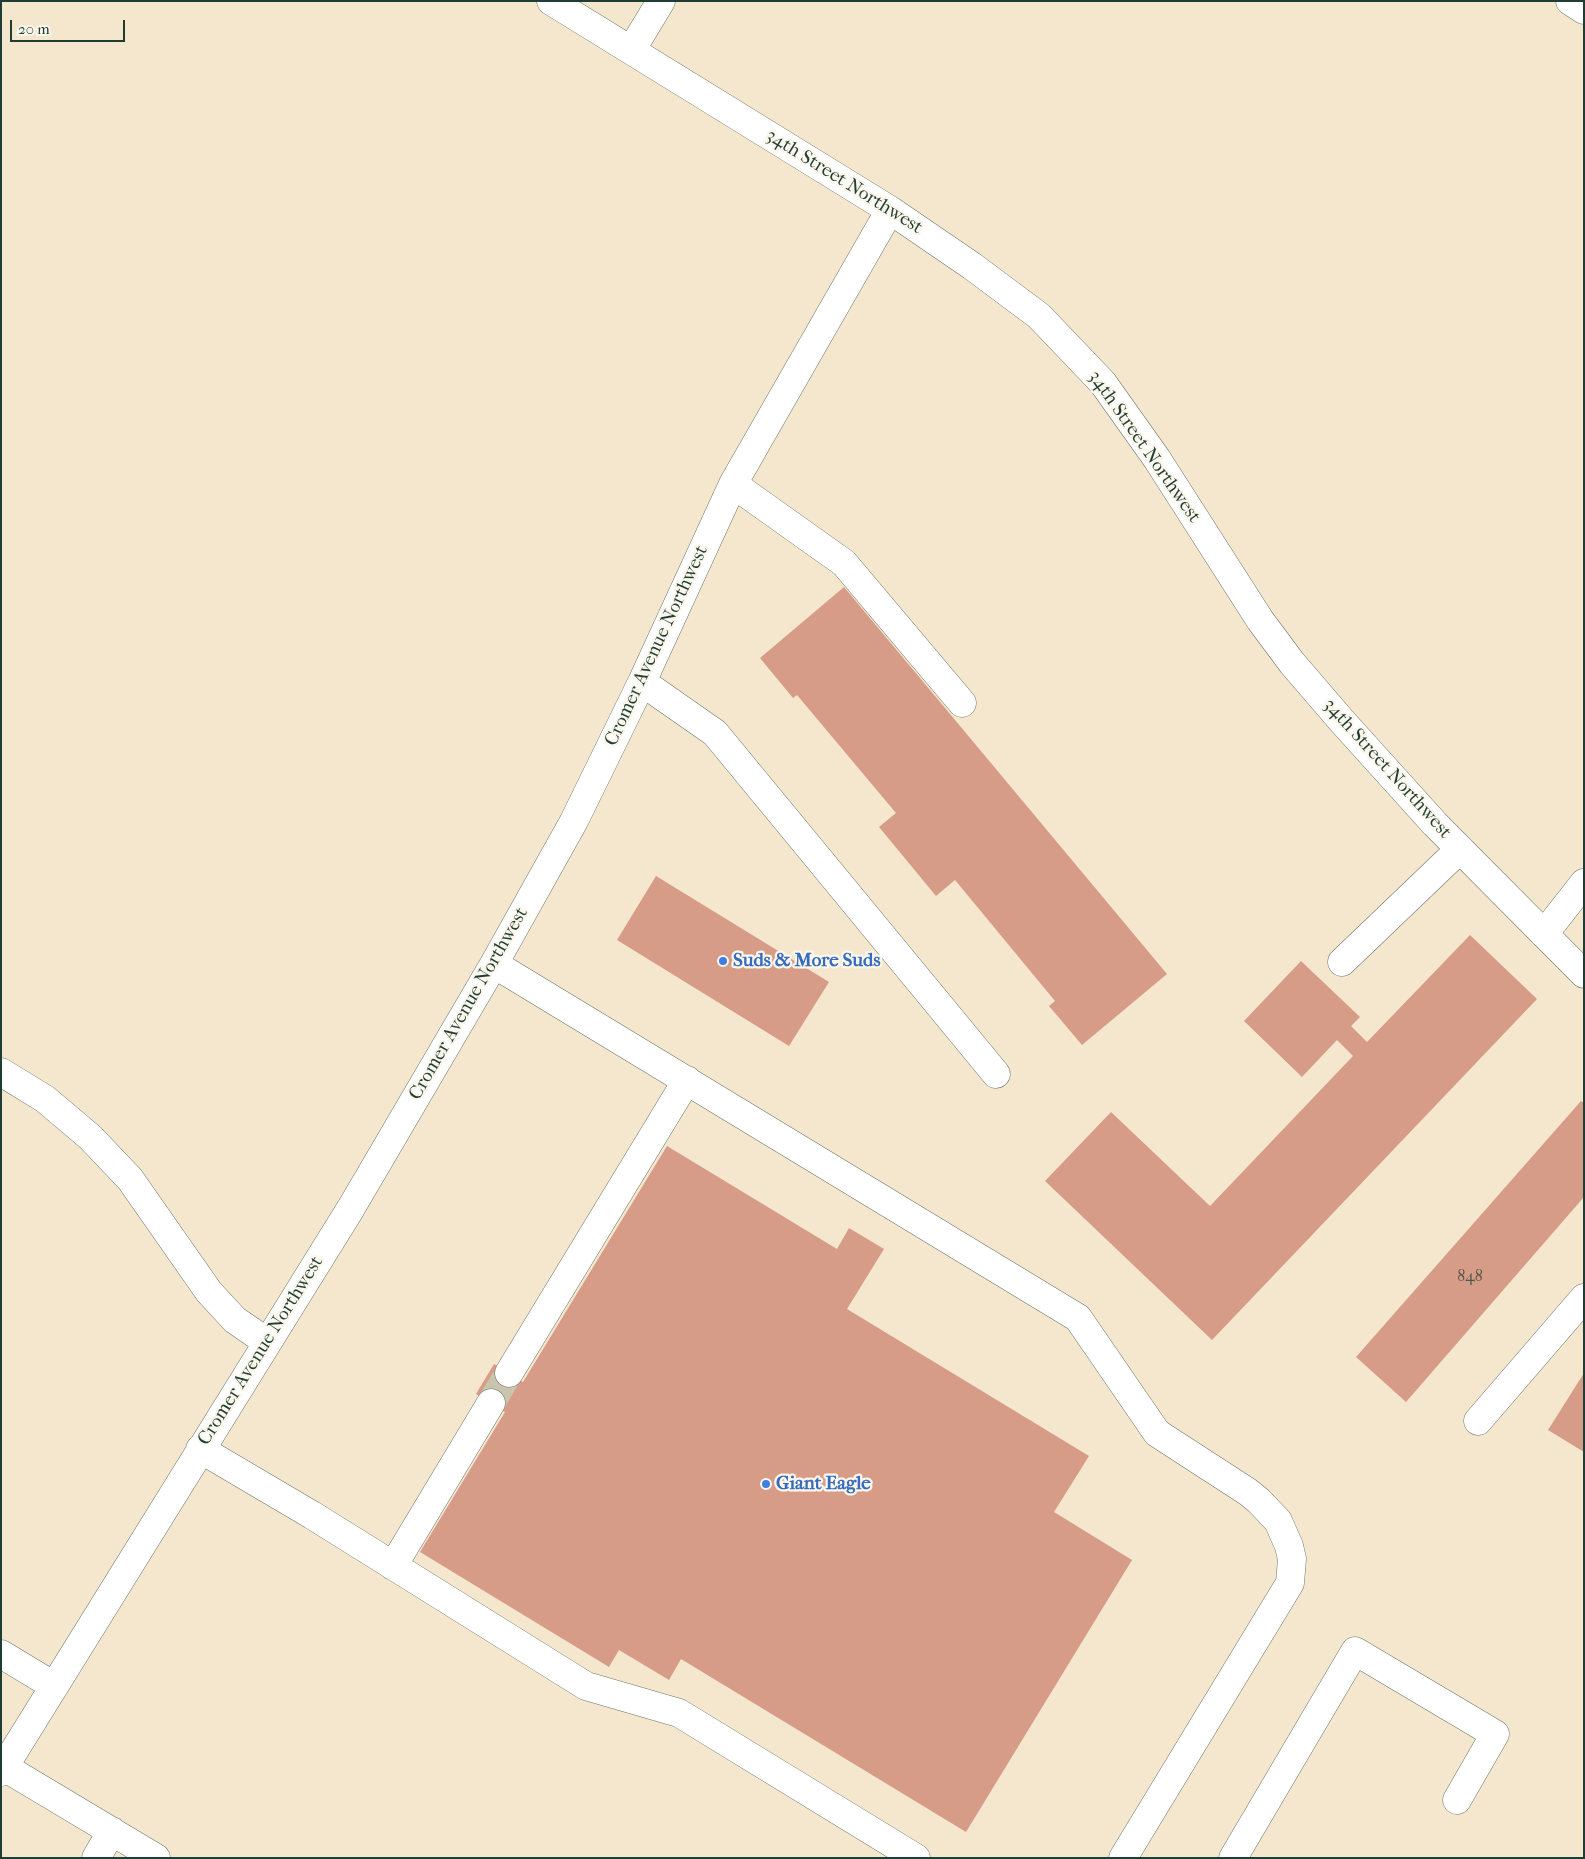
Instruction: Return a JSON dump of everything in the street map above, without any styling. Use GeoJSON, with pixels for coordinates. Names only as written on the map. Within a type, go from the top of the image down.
{"type":"FeatureCollection","features":[{"type":"Feature","properties":{"kind":"street","name":"34th Street Northwest"},"geometry":{"type":"LineString","coordinates":[[551,1],[632,49],[890,210],[972,266],[1038,316],[1103,383],[1157,459],[1260,620],[1292,663],[1341,720],[1460,849],[1584,974]]}},
{"type":"Feature","properties":{"kind":"street"},"geometry":{"type":"LineString","coordinates":[[632,49],[661,1]]}},
{"type":"Feature","properties":{"kind":"street"},"geometry":{"type":"LineString","coordinates":[[1570,1],[1584,10]]}},
{"type":"Feature","properties":{"kind":"street","name":"Cromer Avenue Northwest"},"geometry":{"type":"LineString","coordinates":[[3,1769],[351,1208],[494,964],[574,820],[642,682],[733,484],[890,210]]}},
{"type":"Feature","properties":{"kind":"street"},"geometry":{"type":"LineString","coordinates":[[733,484],[844,563],[962,703]]}},
{"type":"Feature","properties":{"kind":"street"},"geometry":{"type":"LineString","coordinates":[[642,682],[715,734],[996,1074]]}},
{"type":"Feature","properties":{"kind":"street"},"geometry":{"type":"LineString","coordinates":[[1342,962],[1460,849]]}},
{"type":"Feature","properties":{"kind":"street"},"geometry":{"type":"LineString","coordinates":[[1544,934],[1584,883]]}},
{"type":"Feature","properties":{"kind":"street"},"geometry":{"type":"LineString","coordinates":[[494,964],[1078,1318],[1157,1433],[1248,1492],[1278,1521],[1292,1559],[1290,1583],[1123,1858]]}},
{"type":"Feature","properties":{"kind":"street"},"geometry":{"type":"LineString","coordinates":[[1,1072],[45,1099],[90,1137],[130,1179],[209,1292],[235,1320],[267,1342]]}},
{"type":"Feature","properties":{"kind":"street"},"geometry":{"type":"LineString","coordinates":[[509,1373],[687,1080]]}},
{"type":"Feature","properties":{"kind":"street"},"geometry":{"type":"LineString","coordinates":[[1478,1421],[1584,1298]]}},
{"type":"Feature","properties":{"kind":"street"},"geometry":{"type":"LineString","coordinates":[[393,1566],[491,1403]]}},
{"type":"Feature","properties":{"kind":"street"},"geometry":{"type":"LineString","coordinates":[[200,1449],[586,1686],[679,1713],[916,1858]]}},
{"type":"Feature","properties":{"kind":"street"},"geometry":{"type":"LineString","coordinates":[[1233,1858],[1355,1651],[1495,1734],[1457,1800]]}},
{"type":"Feature","properties":{"kind":"street"},"geometry":{"type":"LineString","coordinates":[[1,1654],[54,1686]]}},
{"type":"Feature","properties":{"kind":"street"},"geometry":{"type":"LineString","coordinates":[[3,1769],[156,1858]]}},
{"type":"Feature","properties":{"kind":"street"},"geometry":{"type":"LineString","coordinates":[[96,1858],[112,1831]]}},
{"type":"Feature","properties":{"kind":"building"},"geometry":{"type":"Polygon","coordinates":[[[844,587],[1167,974],[1082,1045],[1049,1006],[1055,1001],[955,880],[936,896],[879,827],[896,813],[797,695],[793,698],[760,658],[844,587]]]}},
{"type":"Feature","properties":{"kind":"building","name":"Suds & More Suds"},"geometry":{"type":"Polygon","coordinates":[[[656,876],[829,982],[789,1046],[617,940],[656,876]]]}},
{"type":"Feature","properties":{"kind":"building"},"geometry":{"type":"Polygon","coordinates":[[[1470,935],[1537,999],[1212,1340],[1045,1181],[1111,1112],[1210,1206],[1353,1056],[1337,1040],[1302,1077],[1244,1021],[1301,961],[1360,1017],[1351,1026],[1367,1042],[1470,935]]]}},
{"type":"Feature","properties":{"kind":"building"},"geometry":{"type":"Polygon","coordinates":[[[1581,1101],[1584,1103],[1584,1197],[1406,1402],[1356,1357],[1581,1101]]]}},
{"type":"Feature","properties":{"kind":"building","name":"Giant Eagle"},"geometry":{"type":"Polygon","coordinates":[[[667,1146],[837,1249],[849,1228],[884,1249],[847,1309],[1089,1456],[1054,1512],[1132,1560],[966,1832],[681,1659],[669,1680],[619,1650],[609,1667],[420,1552],[505,1412],[476,1394],[494,1364],[523,1382],[667,1146]]]}},
{"type":"Feature","properties":{"kind":"building"},"geometry":{"type":"Polygon","coordinates":[[[1584,1373],[1584,1452],[1548,1430],[1584,1373]]]}},
{"type":"Feature","properties":{"kind":"tunnel"},"geometry":{"type":"LineString","coordinates":[[491,1403],[509,1373]]}},
{"type":"Feature","properties":{"kind":"place","name":"Suds & More Suds"},"geometry":{"type":"Point","coordinates":[723,961]}},
{"type":"Feature","properties":{"kind":"place","name":"Giant Eagle"},"geometry":{"type":"Point","coordinates":[766,1484]}}]}
